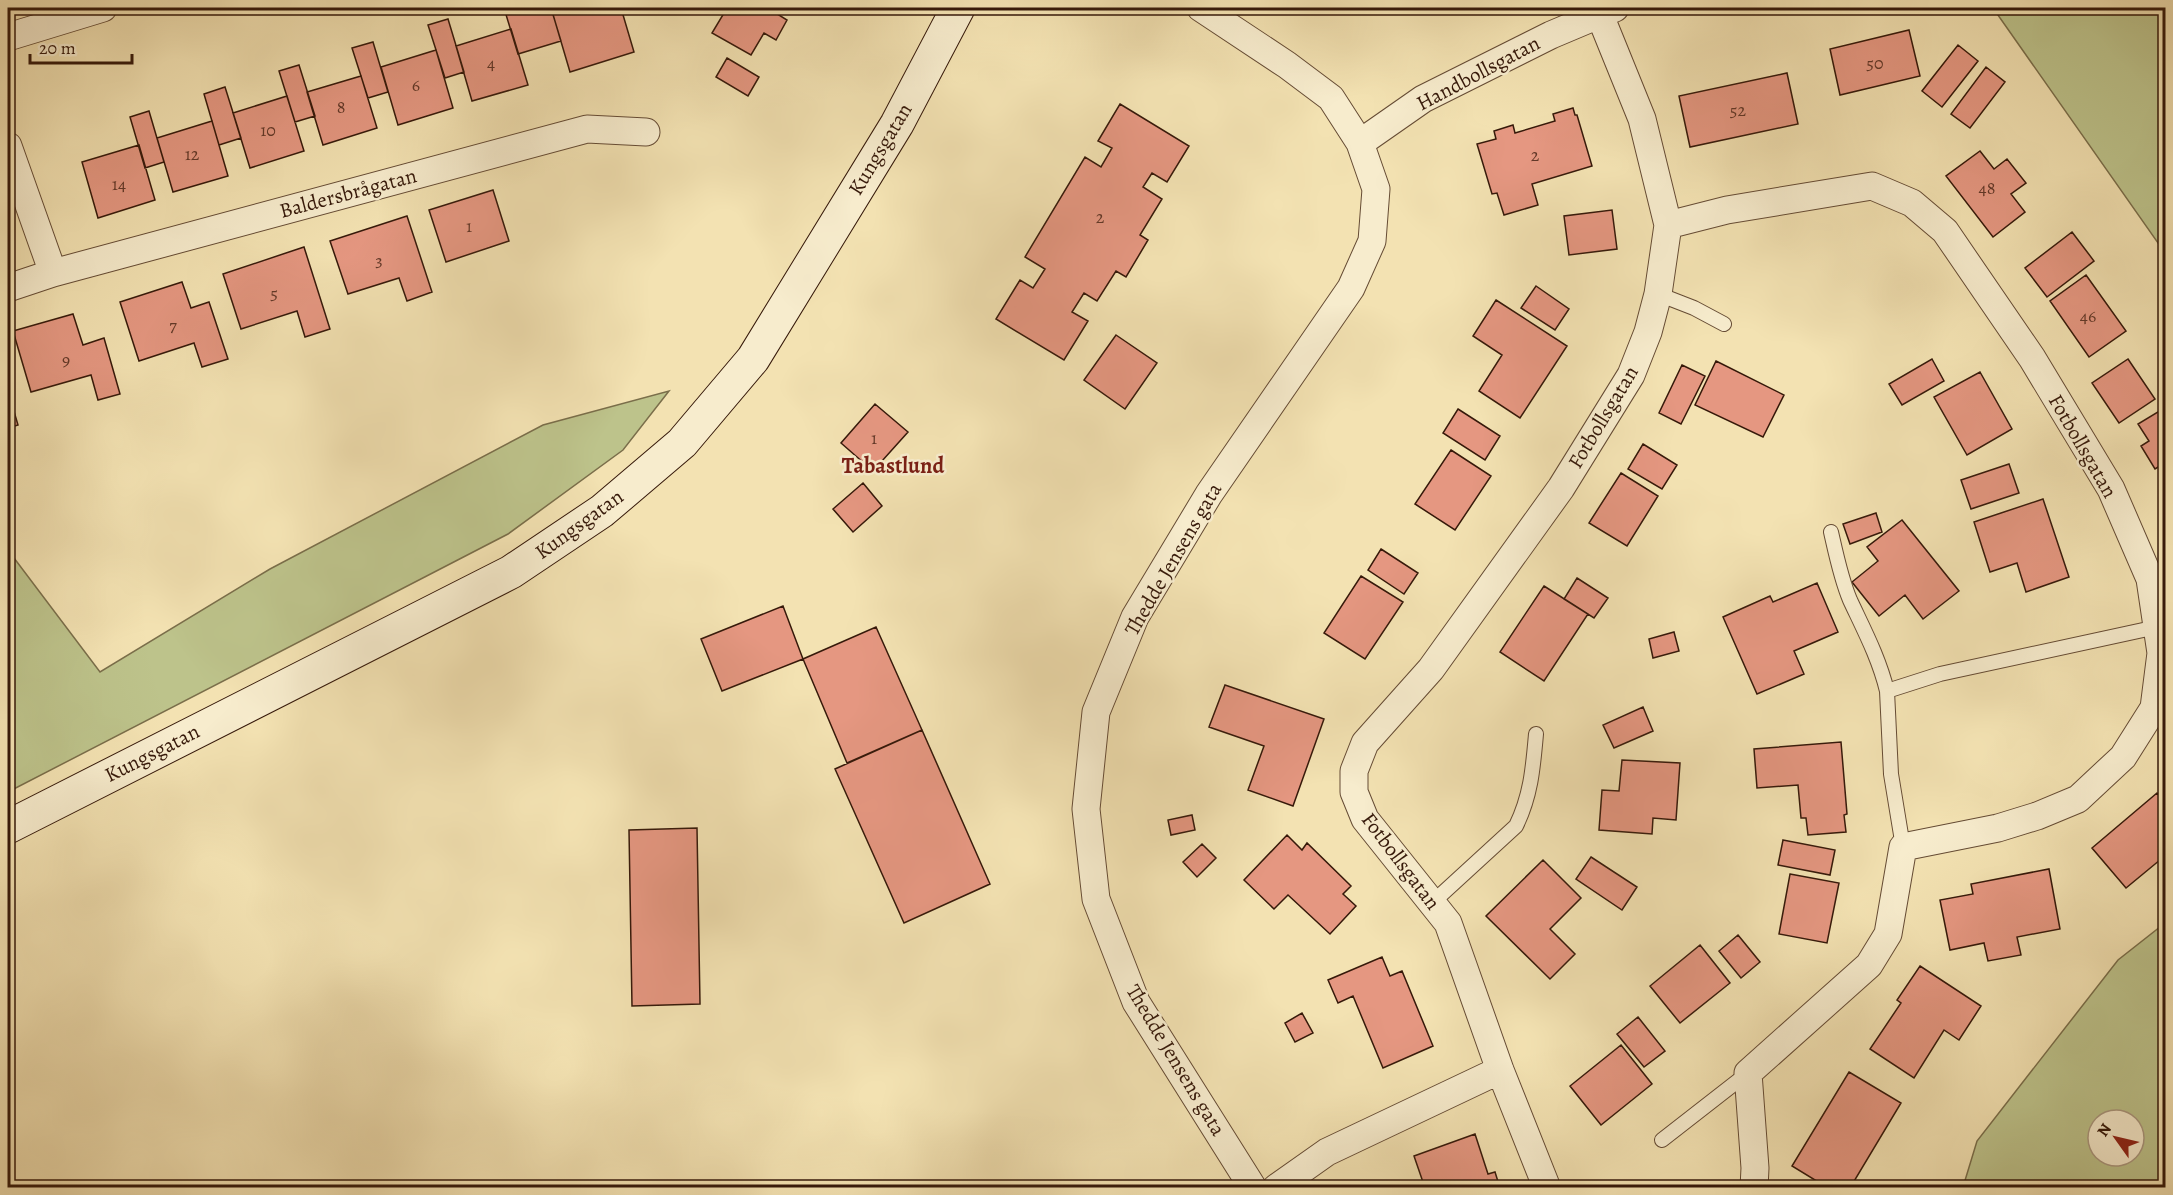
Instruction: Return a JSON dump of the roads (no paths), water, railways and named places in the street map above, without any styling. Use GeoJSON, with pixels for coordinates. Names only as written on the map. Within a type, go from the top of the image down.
{"type":"FeatureCollection","features":[{"type":"Feature","properties":{"kind":"street"},"geometry":{"type":"LineString","coordinates":[[8,37],[103,8]]}},
{"type":"Feature","properties":{"kind":"street","name":"Kungsgatan"},"geometry":{"type":"LineString","coordinates":[[8,827],[511,572],[602,511],[682,444],[753,358],[897,124],[958,8]]}},
{"type":"Feature","properties":{"kind":"street","name":"Thedde Jensens gata"},"geometry":{"type":"LineString","coordinates":[[1201,8],[1287,65],[1330,98],[1360,143],[1376,189],[1372,241],[1351,288],[1196,514],[1135,616],[1096,712],[1086,809],[1096,899],[1136,1002],[1252,1188]]}},
{"type":"Feature","properties":{"kind":"street","name":"Handbollsgatan"},"geometry":{"type":"LineString","coordinates":[[1360,143],[1423,99],[1604,9],[1642,119],[1668,225]]}},
{"type":"Feature","properties":{"kind":"street","name":"Baldersbrågatan"},"geometry":{"type":"LineString","coordinates":[[8,288],[53,273],[587,129],[646,132]]}},
{"type":"Feature","properties":{"kind":"street"},"geometry":{"type":"LineString","coordinates":[[8,146],[53,273]]}},
{"type":"Feature","properties":{"kind":"street","name":"Fotbollsgatan"},"geometry":{"type":"LineString","coordinates":[[1546,1188],[1500,1070],[1448,923],[1365,819],[1354,792],[1354,771],[1365,743],[1431,669],[1561,488],[1631,375],[1648,333],[1658,294],[1668,225],[1727,210],[1872,186],[1912,203],[1945,231],[2032,358],[2111,489],[2150,579],[2161,653],[2154,708],[2123,757],[2078,799],[2037,816],[1998,828],[1903,847]]}},
{"type":"Feature","properties":{"kind":"street"},"geometry":{"type":"LineString","coordinates":[[1754,1188],[1755,1168],[1748,1073],[1869,965],[1888,934],[1903,847]]}},
{"type":"Feature","properties":{"kind":"street"},"geometry":{"type":"LineString","coordinates":[[1276,1188],[1327,1152],[1500,1070]]}},
{"type":"Feature","properties":{"kind":"lane"},"geometry":{"type":"LineString","coordinates":[[1658,294],[1694,308],[1724,324]]}},
{"type":"Feature","properties":{"kind":"lane"},"geometry":{"type":"LineString","coordinates":[[1831,532],[1849,598],[1882,669],[1887,691],[1891,774],[1903,847]]}},
{"type":"Feature","properties":{"kind":"lane"},"geometry":{"type":"LineString","coordinates":[[1887,691],[1940,674],[2157,627]]}},
{"type":"Feature","properties":{"kind":"lane"},"geometry":{"type":"LineString","coordinates":[[1432,903],[1516,826],[1531,787],[1536,734]]}},
{"type":"Feature","properties":{"kind":"lane"},"geometry":{"type":"LineString","coordinates":[[1662,1140],[1748,1073]]}},
{"type":"Feature","properties":{"kind":"district","name":"Tabastlund"},"geometry":{"type":"Point","coordinates":[893,465]}}]}
